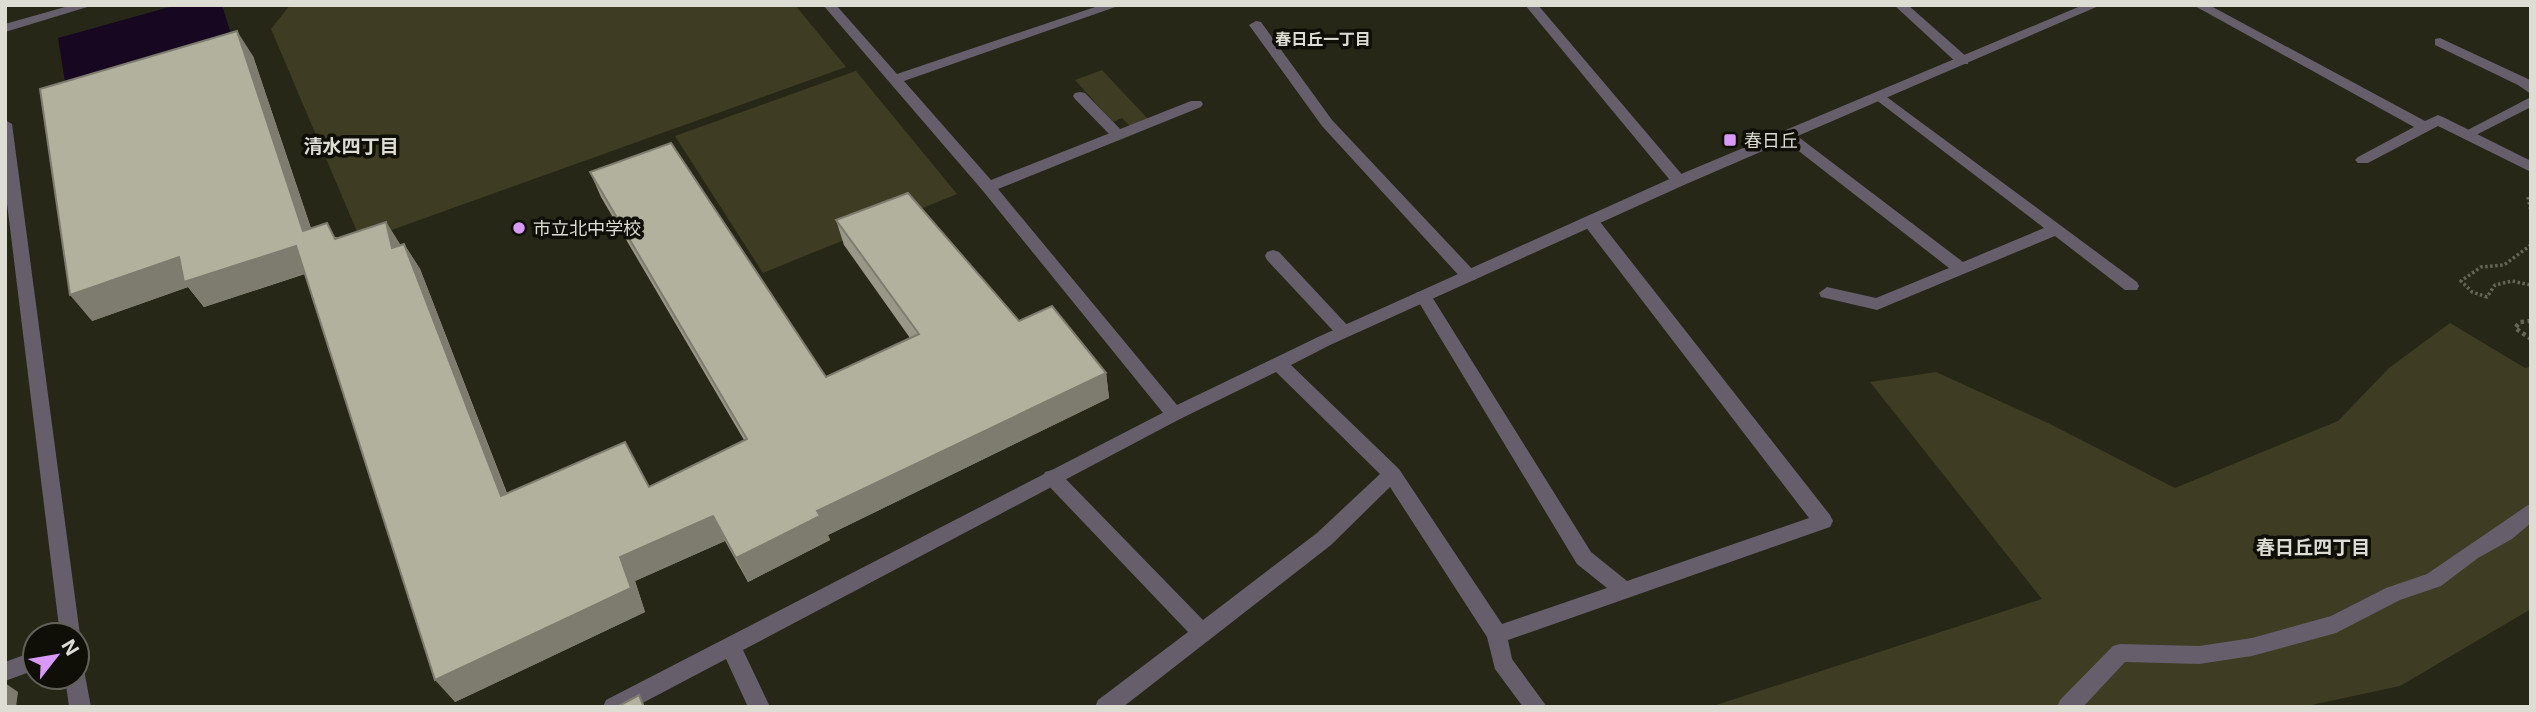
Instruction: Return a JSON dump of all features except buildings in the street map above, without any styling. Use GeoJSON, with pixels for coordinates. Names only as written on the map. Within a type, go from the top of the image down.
{"type":"FeatureCollection","features":[{"type":"Feature","properties":{"kind":"street"},"geometry":{"type":"LineString","coordinates":[[5,28],[88,5]]}},
{"type":"Feature","properties":{"kind":"street"},"geometry":{"type":"LineString","coordinates":[[829,5],[988,187],[1174,414]]}},
{"type":"Feature","properties":{"kind":"street"},"geometry":{"type":"LineString","coordinates":[[894,80],[1115,5]]}},
{"type":"Feature","properties":{"kind":"street"},"geometry":{"type":"LineString","coordinates":[[1531,5],[1679,181]]}},
{"type":"Feature","properties":{"kind":"street"},"geometry":{"type":"LineString","coordinates":[[1900,5],[1963,61]]}},
{"type":"Feature","properties":{"kind":"street"},"geometry":{"type":"LineString","coordinates":[[614,707],[1174,414],[1324,341],[1679,181],[2095,5]]}},
{"type":"Feature","properties":{"kind":"street"},"geometry":{"type":"LineString","coordinates":[[2199,5],[2425,127]]}},
{"type":"Feature","properties":{"kind":"street"},"geometry":{"type":"LineString","coordinates":[[1256,25],[1327,123],[1469,276]]}},
{"type":"Feature","properties":{"kind":"street"},"geometry":{"type":"LineString","coordinates":[[2440,42],[2523,82],[2531,90]]}},
{"type":"Feature","properties":{"kind":"street"},"geometry":{"type":"LineString","coordinates":[[1080,96],[1118,135]]}},
{"type":"Feature","properties":{"kind":"street"},"geometry":{"type":"LineString","coordinates":[[1880,96],[2130,286]]}},
{"type":"Feature","properties":{"kind":"street"},"geometry":{"type":"LineString","coordinates":[[2467,134],[2531,102]]}},
{"type":"Feature","properties":{"kind":"street"},"geometry":{"type":"LineString","coordinates":[[988,187],[1196,104]]}},
{"type":"Feature","properties":{"kind":"street"},"geometry":{"type":"LineString","coordinates":[[2363,160],[2438,120],[2531,167]]}},
{"type":"Feature","properties":{"kind":"street"},"geometry":{"type":"LineString","coordinates":[[5,124],[67,621]]}},
{"type":"Feature","properties":{"kind":"street"},"geometry":{"type":"LineString","coordinates":[[1787,135],[1961,269]]}},
{"type":"Feature","properties":{"kind":"street"},"geometry":{"type":"LineString","coordinates":[[1497,635],[1824,521],[1591,222]]}},
{"type":"Feature","properties":{"kind":"street"},"geometry":{"type":"LineString","coordinates":[[1828,293],[1877,303],[2055,230]]}},
{"type":"Feature","properties":{"kind":"street"},"geometry":{"type":"LineString","coordinates":[[1273,256],[1344,332]]}},
{"type":"Feature","properties":{"kind":"street"},"geometry":{"type":"LineString","coordinates":[[1423,296],[1584,558],[1625,591]]}},
{"type":"Feature","properties":{"kind":"street"},"geometry":{"type":"LineString","coordinates":[[1278,363],[1392,474],[1497,635],[1502,662],[1536,707]]}},
{"type":"Feature","properties":{"kind":"street"},"geometry":{"type":"LineString","coordinates":[[1106,707],[1324,539],[1392,474]]}},
{"type":"Feature","properties":{"kind":"street"},"geometry":{"type":"LineString","coordinates":[[1052,477],[1202,633]]}},
{"type":"Feature","properties":{"kind":"street"},"geometry":{"type":"LineString","coordinates":[[2068,707],[2120,653],[2199,656],[2252,647],[2336,624],[2393,594],[2434,580],[2471,552],[2505,533],[2531,511]]}},
{"type":"Feature","properties":{"kind":"street"},"geometry":{"type":"LineString","coordinates":[[731,646],[760,707]]}},
{"type":"Feature","properties":{"kind":"path"},"geometry":{"type":"LineString","coordinates":[[2531,245],[2504,265],[2481,267],[2461,281],[2481,297],[2487,297],[2495,285],[2512,281],[2531,285]]}},
{"type":"Feature","properties":{"kind":"path"},"geometry":{"type":"LineString","coordinates":[[2531,321],[2520,322],[2515,327],[2531,339]]}},
{"type":"Feature","properties":{"kind":"shaded area"},"geometry":{"type":"Polygon","coordinates":[[[177,5],[222,5],[231,34],[65,82],[58,38],[177,5]]]}},
{"type":"Feature","properties":{"kind":"shaded area"},"geometry":{"type":"Polygon","coordinates":[[[290,5],[795,5],[846,67],[361,241],[271,29],[290,5]]]}},
{"type":"Feature","properties":{"kind":"shaded area"},"geometry":{"type":"Polygon","coordinates":[[[1102,70],[1148,119],[1130,126],[1122,118],[1113,122],[1075,80],[1102,70]]]}},
{"type":"Feature","properties":{"kind":"shaded area"},"geometry":{"type":"Polygon","coordinates":[[[856,71],[957,194],[763,273],[675,136],[856,71]]]}},
{"type":"Feature","properties":{"kind":"shaded area"},"geometry":{"type":"Polygon","coordinates":[[[2450,323],[2525,368],[2531,367],[2531,609],[2400,686],[2302,707],[1710,707],[2042,599],[1870,382],[1936,372],[2050,424],[2175,488],[2338,421],[2389,368],[2450,323]]]}},
{"type":"Feature","properties":{"kind":"place","name":"春日丘"},"geometry":{"type":"Point","coordinates":[1730,140]}},
{"type":"Feature","properties":{"kind":"place","name":"市立北中学校"},"geometry":{"type":"Point","coordinates":[519,228]}},
{"type":"Feature","properties":{"kind":"district","name":"春日丘一丁目"},"geometry":{"type":"Point","coordinates":[1323,39]}},
{"type":"Feature","properties":{"kind":"district","name":"清水四丁目"},"geometry":{"type":"Point","coordinates":[351,146]}},
{"type":"Feature","properties":{"kind":"district","name":"春日丘四丁目"},"geometry":{"type":"Point","coordinates":[2313,547]}}]}
